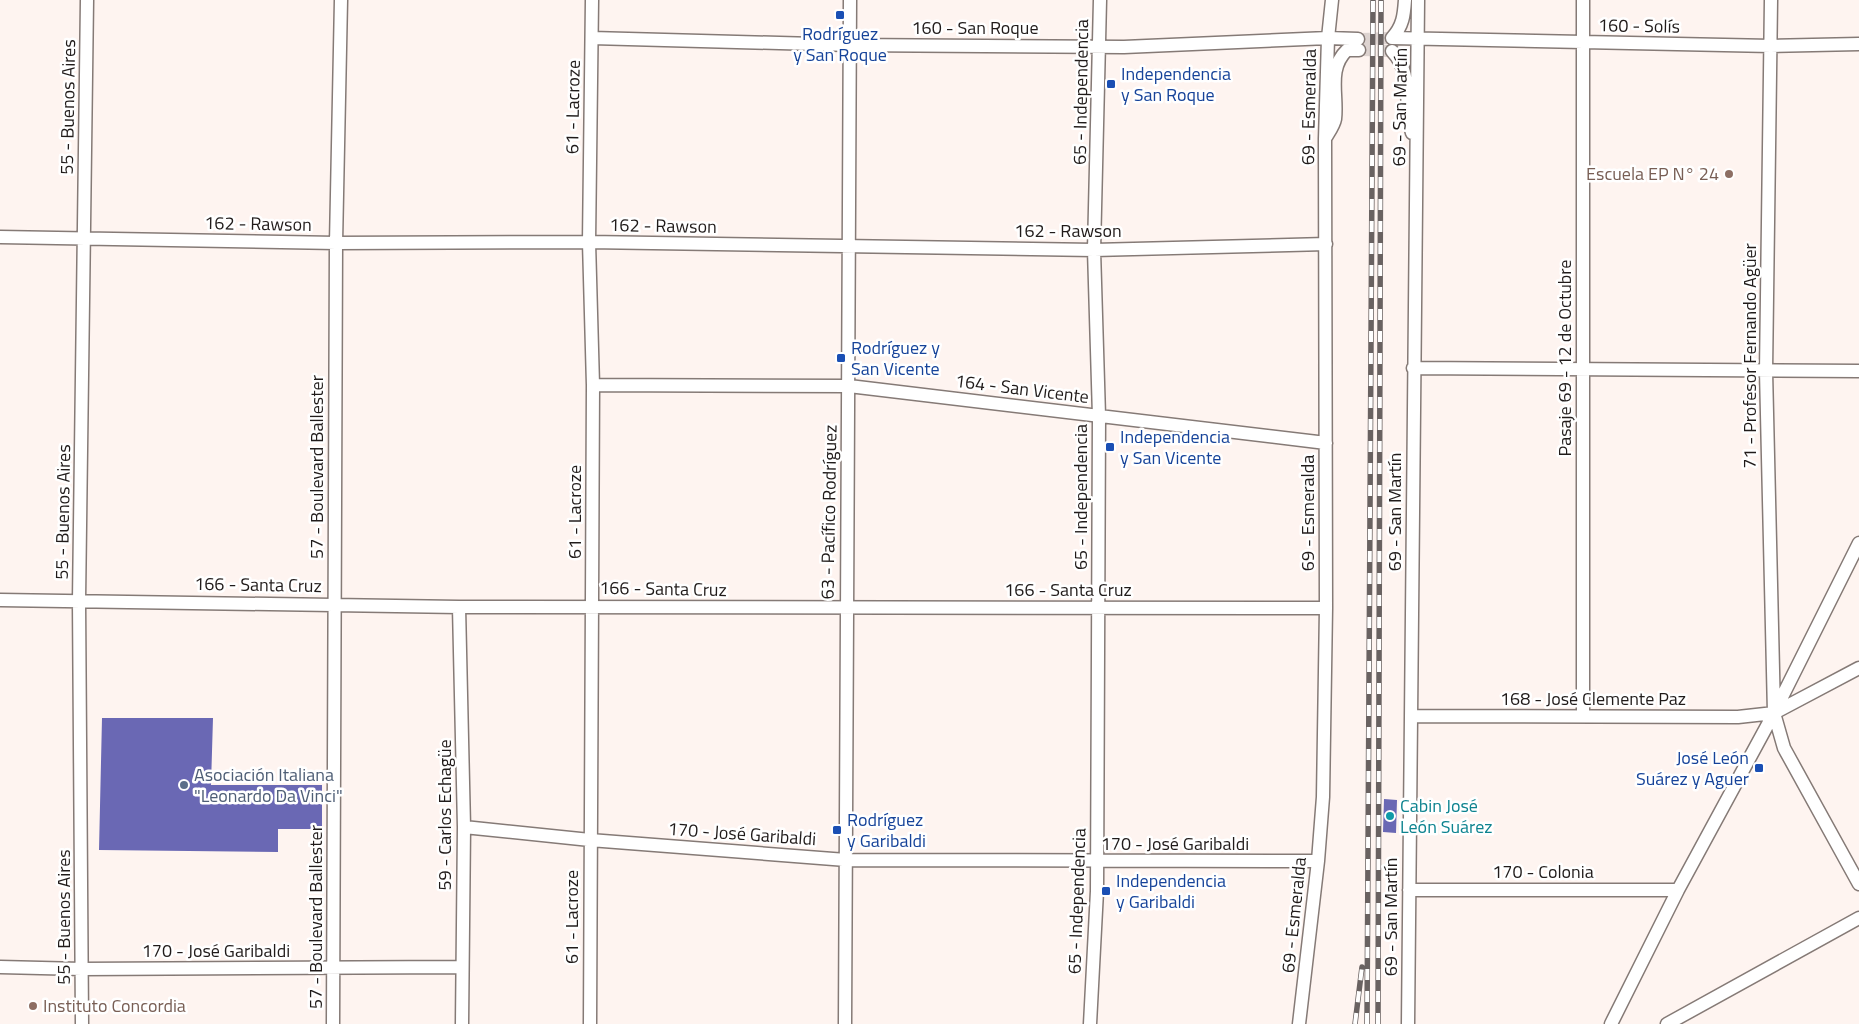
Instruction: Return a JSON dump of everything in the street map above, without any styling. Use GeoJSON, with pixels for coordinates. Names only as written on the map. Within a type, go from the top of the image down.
{"type":"FeatureCollection","features":[{"type":"Feature","properties":{"kind":"street","name":"55 - Buenos Aires"},"geometry":{"type":"LineString","coordinates":[[82,1024],[80,601],[87,0]]}},
{"type":"Feature","properties":{"kind":"street","name":"57 - Boulevard Ballester"},"geometry":{"type":"LineString","coordinates":[[333,1024],[336,243],[341,0]]}},
{"type":"Feature","properties":{"kind":"street","name":"61 - Lacroze"},"geometry":{"type":"LineString","coordinates":[[590,1024],[593,385],[589,242],[592,0]]}},
{"type":"Feature","properties":{"kind":"street","name":"63 - Pacífico Rodríguez"},"geometry":{"type":"LineString","coordinates":[[845,1024],[845,609],[849,386],[850,0]]}},
{"type":"Feature","properties":{"kind":"street","name":"65 - Independencia"},"geometry":{"type":"LineString","coordinates":[[1090,1024],[1097,861],[1099,416],[1094,250],[1100,0]]}},
{"type":"Feature","properties":{"kind":"street","name":"69 - Esmeralda"},"geometry":{"type":"LineString","coordinates":[[1299,1024],[1318,861],[1323,797],[1326,608],[1326,244],[1324,139],[1328,38],[1332,0]]}},
{"type":"Feature","properties":{"kind":"street","name":"160 - Solís"},"geometry":{"type":"LineString","coordinates":[[1405,0],[1400,29],[1392,38],[1418,36],[1771,46],[1859,44]]}},
{"type":"Feature","properties":{"kind":"street","name":"69 - San Martín"},"geometry":{"type":"LineString","coordinates":[[1408,1024],[1418,0]]}},
{"type":"Feature","properties":{"kind":"street","name":"Pasaje 69 - 12 de Octubre"},"geometry":{"type":"LineString","coordinates":[[1583,0],[1583,716]]}},
{"type":"Feature","properties":{"kind":"street","name":"71 - Profesor Fernando Agüer"},"geometry":{"type":"LineString","coordinates":[[1771,0],[1766,371],[1774,713],[1784,748],[1859,884]]}},
{"type":"Feature","properties":{"kind":"street","name":"160 - San Roque"},"geometry":{"type":"LineString","coordinates":[[592,38],[850,45],[1100,46],[1328,38],[1359,44],[1347,50],[1338,58],[1334,71],[1335,121],[1324,139]]}},
{"type":"Feature","properties":{"kind":"street"},"geometry":{"type":"LineString","coordinates":[[1392,51],[1401,60],[1407,83],[1409,124],[1417,148]]}},
{"type":"Feature","properties":{"kind":"street","name":"162 - Rawson"},"geometry":{"type":"LineString","coordinates":[[0,237],[336,243],[589,242],[1094,250],[1326,244]]}},
{"type":"Feature","properties":{"kind":"street"},"geometry":{"type":"LineString","coordinates":[[1413,368],[1582,367],[1859,371]]}},
{"type":"Feature","properties":{"kind":"street","name":"164 - San Vicente"},"geometry":{"type":"LineString","coordinates":[[593,385],[849,386],[1326,444]]}},
{"type":"Feature","properties":{"kind":"street"},"geometry":{"type":"LineString","coordinates":[[1611,1024],[1678,890],[1774,713],[1859,542]]}},
{"type":"Feature","properties":{"kind":"street","name":"166 - Santa Cruz"},"geometry":{"type":"LineString","coordinates":[[0,600],[459,607],[592,606],[845,609],[1326,608]]}},
{"type":"Feature","properties":{"kind":"street","name":"59 - Carlos Echagüe"},"geometry":{"type":"LineString","coordinates":[[459,607],[464,827],[461,967],[462,1024]]}},
{"type":"Feature","properties":{"kind":"street"},"geometry":{"type":"LineString","coordinates":[[1774,713],[1859,668]]}},
{"type":"Feature","properties":{"kind":"street","name":"168 - José Clemente Paz"},"geometry":{"type":"LineString","coordinates":[[1411,716],[1738,717],[1774,713]]}},
{"type":"Feature","properties":{"kind":"street","name":"170 - José Garibaldi"},"geometry":{"type":"LineString","coordinates":[[464,827],[590,840],[846,860],[1318,861]]}},
{"type":"Feature","properties":{"kind":"street","name":"170 - Colonia"},"geometry":{"type":"LineString","coordinates":[[1408,890],[1678,890]]}},
{"type":"Feature","properties":{"kind":"street"},"geometry":{"type":"LineString","coordinates":[[1667,1024],[1859,918]]}},
{"type":"Feature","properties":{"kind":"street","name":"170 - José Garibaldi"},"geometry":{"type":"LineString","coordinates":[[0,967],[82,969],[461,967]]}},
{"type":"Feature","properties":{"kind":"building","name":"Asociación Italiana \"Leonardo Da Vinci\""},"geometry":{"type":"Polygon","coordinates":[[[102,718],[213,718],[211,785],[322,785],[322,829],[278,829],[278,852],[99,850],[102,718]]]}},
{"type":"Feature","properties":{"kind":"building","name":"Cabin José León Suárez"},"geometry":{"type":"Polygon","coordinates":[[[1384,799],[1397,800],[1396,833],[1383,832],[1384,799]]]}},
{"type":"Feature","properties":{"kind":"tunnel"},"geometry":{"type":"LineString","coordinates":[[1358,39],[1392,38]]}},
{"type":"Feature","properties":{"kind":"tunnel"},"geometry":{"type":"LineString","coordinates":[[1359,50],[1392,51]]}},
{"type":"Feature","properties":{"kind":"railway"},"geometry":{"type":"LineString","coordinates":[[1367,1024],[1373,0]]}},
{"type":"Feature","properties":{"kind":"railway"},"geometry":{"type":"LineString","coordinates":[[1378,1024],[1381,0]]}},
{"type":"Feature","properties":{"kind":"railway"},"geometry":{"type":"LineString","coordinates":[[1355,1024],[1362,967]]}},
{"type":"Feature","properties":{"kind":"place","name":"Rodríguez y San Roque"},"geometry":{"type":"Point","coordinates":[840,15]}},
{"type":"Feature","properties":{"kind":"place","name":"Independencia y San Roque"},"geometry":{"type":"Point","coordinates":[1111,84]}},
{"type":"Feature","properties":{"kind":"place","name":"Escuela EP N° 24"},"geometry":{"type":"Point","coordinates":[1729,174]}},
{"type":"Feature","properties":{"kind":"place","name":"Rodríguez y San Vicente"},"geometry":{"type":"Point","coordinates":[841,358]}},
{"type":"Feature","properties":{"kind":"place","name":"Independencia y San Vicente"},"geometry":{"type":"Point","coordinates":[1110,447]}},
{"type":"Feature","properties":{"kind":"place","name":"José León Suárez y Aguer"},"geometry":{"type":"Point","coordinates":[1759,768]}},
{"type":"Feature","properties":{"kind":"place","name":"Asociación Italiana \"Leonardo Da Vinci\""},"geometry":{"type":"Point","coordinates":[184,785]}},
{"type":"Feature","properties":{"kind":"place","name":"Cabin José León Suárez"},"geometry":{"type":"Point","coordinates":[1390,816]}},
{"type":"Feature","properties":{"kind":"place","name":"Rodríguez y Garibaldi"},"geometry":{"type":"Point","coordinates":[837,830]}},
{"type":"Feature","properties":{"kind":"place","name":"Independencia y Garibaldi"},"geometry":{"type":"Point","coordinates":[1106,891]}},
{"type":"Feature","properties":{"kind":"place","name":"Instituto Concordia"},"geometry":{"type":"Point","coordinates":[33,1006]}}]}
